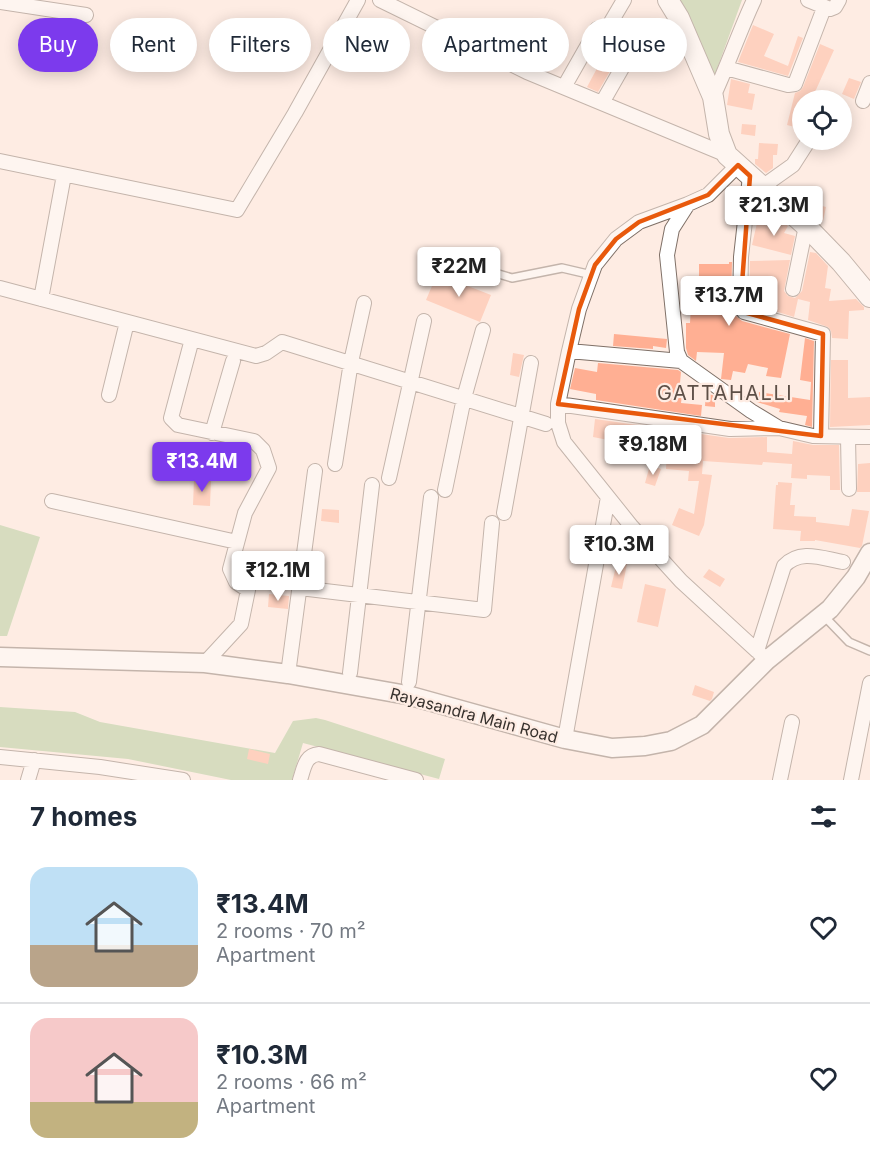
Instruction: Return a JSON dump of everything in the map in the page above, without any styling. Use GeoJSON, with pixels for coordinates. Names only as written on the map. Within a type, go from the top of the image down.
{"type":"FeatureCollection","features":[{"type":"Feature","properties":{"kind":"main road"},"geometry":{"type":"LineString","coordinates":[[668,0],[680,18],[713,97],[719,134],[744,171],[806,226],[870,296]]}},
{"type":"Feature","properties":{"kind":"street"},"geometry":{"type":"LineString","coordinates":[[0,161],[237,210],[295,113],[358,0]]}},
{"type":"Feature","properties":{"kind":"street"},"geometry":{"type":"LineString","coordinates":[[380,0],[527,72],[603,103],[744,171]]}},
{"type":"Feature","properties":{"kind":"street"},"geometry":{"type":"LineString","coordinates":[[614,18],[624,0]]}},
{"type":"Feature","properties":{"kind":"street"},"geometry":{"type":"LineString","coordinates":[[713,97],[754,0]]}},
{"type":"Feature","properties":{"kind":"street"},"geometry":{"type":"LineString","coordinates":[[808,0],[830,9],[836,7],[839,0]]}},
{"type":"Feature","properties":{"kind":"street"},"geometry":{"type":"LineString","coordinates":[[0,2],[86,15]]}},
{"type":"Feature","properties":{"kind":"street"},"geometry":{"type":"LineString","coordinates":[[726,68],[788,85],[795,84],[824,8]]}},
{"type":"Feature","properties":{"kind":"street"},"geometry":{"type":"LineString","coordinates":[[564,87],[581,57]]}},
{"type":"Feature","properties":{"kind":"street"},"geometry":{"type":"LineString","coordinates":[[603,103],[620,72]]}},
{"type":"Feature","properties":{"kind":"street"},"geometry":{"type":"LineString","coordinates":[[863,101],[870,83]]}},
{"type":"Feature","properties":{"kind":"street"},"geometry":{"type":"LineString","coordinates":[[803,150],[794,165],[744,171],[708,195],[639,222],[615,239],[595,265],[579,309],[558,404],[558,423],[564,442],[681,581],[762,656],[783,567],[791,558],[803,555],[843,562]]}},
{"type":"Feature","properties":{"kind":"street"},"geometry":{"type":"LineString","coordinates":[[744,171],[740,305],[744,312],[823,334],[821,436]]}},
{"type":"Feature","properties":{"kind":"street"},"geometry":{"type":"LineString","coordinates":[[41,299],[64,175]]}},
{"type":"Feature","properties":{"kind":"street"},"geometry":{"type":"LineString","coordinates":[[681,361],[677,352],[667,255],[672,229],[688,204]]}},
{"type":"Feature","properties":{"kind":"street"},"geometry":{"type":"LineString","coordinates":[[793,289],[806,226]]}},
{"type":"Feature","properties":{"kind":"street"},"geometry":{"type":"LineString","coordinates":[[0,288],[256,356],[266,353],[282,342],[546,424]]}},
{"type":"Feature","properties":{"kind":"street"},"geometry":{"type":"LineString","coordinates":[[335,464],[351,362],[364,303]]}},
{"type":"Feature","properties":{"kind":"street"},"geometry":{"type":"LineString","coordinates":[[388,478],[424,321]]}},
{"type":"Feature","properties":{"kind":"street"},"geometry":{"type":"LineString","coordinates":[[109,395],[127,322]]}},
{"type":"Feature","properties":{"kind":"street"},"geometry":{"type":"LineString","coordinates":[[445,490],[464,398],[483,330]]}},
{"type":"Feature","properties":{"kind":"street"},"geometry":{"type":"LineString","coordinates":[[192,339],[171,418],[178,424],[254,441],[263,450],[269,468],[245,513],[230,569],[236,582],[248,591],[241,624],[205,663]]}},
{"type":"Feature","properties":{"kind":"street"},"geometry":{"type":"LineString","coordinates":[[569,351],[681,361],[778,428]]}},
{"type":"Feature","properties":{"kind":"street"},"geometry":{"type":"LineString","coordinates":[[212,433],[233,361]]}},
{"type":"Feature","properties":{"kind":"street"},"geometry":{"type":"LineString","coordinates":[[504,513],[531,363]]}},
{"type":"Feature","properties":{"kind":"street"},"geometry":{"type":"LineString","coordinates":[[558,404],[730,429],[778,428],[821,436],[870,437]]}},
{"type":"Feature","properties":{"kind":"street"},"geometry":{"type":"LineString","coordinates":[[848,437],[849,489]]}},
{"type":"Feature","properties":{"kind":"street"},"geometry":{"type":"LineString","coordinates":[[288,674],[315,471]]}},
{"type":"Feature","properties":{"kind":"street"},"geometry":{"type":"LineString","coordinates":[[350,672],[372,485]]}},
{"type":"Feature","properties":{"kind":"street"},"geometry":{"type":"LineString","coordinates":[[409,682],[431,497]]}},
{"type":"Feature","properties":{"kind":"street"},"geometry":{"type":"LineString","coordinates":[[565,739],[608,497]]}},
{"type":"Feature","properties":{"kind":"street"},"geometry":{"type":"LineString","coordinates":[[52,501],[237,542]]}},
{"type":"Feature","properties":{"kind":"street"},"geometry":{"type":"LineString","coordinates":[[300,588],[484,610],[492,523]]}},
{"type":"Feature","properties":{"kind":"street","name":"Rayasandra Main Road"},"geometry":{"type":"LineString","coordinates":[[0,657],[205,663],[288,674],[406,695],[565,739],[612,748],[645,746],[671,741],[702,725],[762,656],[830,609],[856,577],[870,553]]}},
{"type":"Feature","properties":{"kind":"street"},"geometry":{"type":"LineString","coordinates":[[851,780],[870,683]]}},
{"type":"Feature","properties":{"kind":"street"},"geometry":{"type":"LineString","coordinates":[[780,780],[792,722]]}},
{"type":"Feature","properties":{"kind":"street"},"geometry":{"type":"LineString","coordinates":[[300,780],[307,759],[312,754],[319,754],[416,780]]}},
{"type":"Feature","properties":{"kind":"street"},"geometry":{"type":"LineString","coordinates":[[0,757],[34,760],[98,774],[183,780]]}},
{"type":"Feature","properties":{"kind":"street"},"geometry":{"type":"LineString","coordinates":[[28,780],[34,760]]}},
{"type":"Feature","properties":{"kind":"lane"},"geometry":{"type":"LineString","coordinates":[[452,260],[512,278],[562,268],[592,275]]}},
{"type":"Feature","properties":{"kind":"lane"},"geometry":{"type":"LineString","coordinates":[[823,615],[849,642],[870,651]]}},
{"type":"Feature","properties":{"kind":"highlighted area"},"geometry":{"type":"Polygon","coordinates":[[[738,165],[750,176],[740,311],[823,334],[821,436],[558,404],[579,309],[595,265],[616,239],[639,222],[708,195],[738,165]]]}},
{"type":"Feature","properties":{"kind":"green space"},"geometry":{"type":"Polygon","coordinates":[[[677,0],[742,0],[713,80],[687,18],[677,0]]]}},
{"type":"Feature","properties":{"kind":"green space"},"geometry":{"type":"Polygon","coordinates":[[[0,525],[40,537],[7,636],[0,636],[0,525]]]}},
{"type":"Feature","properties":{"kind":"green space"},"geometry":{"type":"Polygon","coordinates":[[[0,707],[75,712],[100,722],[275,753],[293,721],[316,718],[445,759],[439,779],[303,743],[292,780],[231,780],[128,759],[0,747],[0,707]]]}},
{"type":"Feature","properties":{"kind":"building"},"geometry":{"type":"Polygon","coordinates":[[[753,25],[774,34],[764,56],[788,66],[798,36],[803,38],[788,76],[738,62],[753,25]]]}},
{"type":"Feature","properties":{"kind":"building"},"geometry":{"type":"Polygon","coordinates":[[[820,44],[834,50],[816,90],[801,90],[820,44]]]}},
{"type":"Feature","properties":{"kind":"building"},"geometry":{"type":"Polygon","coordinates":[[[595,72],[610,72],[598,92],[587,87],[595,72]]]}},
{"type":"Feature","properties":{"kind":"building"},"geometry":{"type":"Polygon","coordinates":[[[849,78],[861,82],[854,99],[852,90],[844,90],[849,78]]]}},
{"type":"Feature","properties":{"kind":"building"},"geometry":{"type":"Polygon","coordinates":[[[731,79],[750,84],[748,93],[755,94],[752,110],[727,105],[731,79]]]}},
{"type":"Feature","properties":{"kind":"building"},"geometry":{"type":"Polygon","coordinates":[[[792,105],[792,126],[787,125],[792,105]]]}},
{"type":"Feature","properties":{"kind":"building"},"geometry":{"type":"Polygon","coordinates":[[[742,124],[756,125],[755,136],[741,134],[742,124]]]}},
{"type":"Feature","properties":{"kind":"building"},"geometry":{"type":"Polygon","coordinates":[[[759,143],[778,144],[777,155],[773,155],[773,168],[766,173],[755,164],[755,159],[758,159],[759,143]]]}},
{"type":"Feature","properties":{"kind":"building"},"geometry":{"type":"Polygon","coordinates":[[[801,204],[826,207],[823,221],[816,219],[801,204]]]}},
{"type":"Feature","properties":{"kind":"building"},"geometry":{"type":"Polygon","coordinates":[[[774,215],[788,226],[784,233],[795,236],[791,255],[752,245],[757,223],[768,226],[774,215]]]}},
{"type":"Feature","properties":{"kind":"building"},"geometry":{"type":"Polygon","coordinates":[[[810,252],[816,253],[828,266],[825,288],[831,289],[829,301],[856,299],[864,307],[864,310],[849,311],[848,339],[832,338],[828,327],[808,320],[810,302],[798,299],[794,317],[749,303],[750,261],[790,260],[784,291],[788,296],[795,298],[802,291],[810,252]]]}},
{"type":"Feature","properties":{"kind":"building"},"geometry":{"type":"Polygon","coordinates":[[[732,262],[731,305],[736,316],[742,321],[790,334],[781,378],[766,376],[768,368],[748,364],[745,373],[733,371],[731,380],[721,379],[724,353],[697,352],[696,361],[688,355],[686,323],[690,323],[691,304],[686,304],[686,281],[699,281],[699,264],[729,264],[732,262]]]}},
{"type":"Feature","properties":{"kind":"building"},"geometry":{"type":"Polygon","coordinates":[[[437,274],[491,295],[480,322],[426,300],[437,274]]]}},
{"type":"Feature","properties":{"kind":"building"},"geometry":{"type":"Polygon","coordinates":[[[614,334],[667,339],[666,348],[613,346],[614,334]]]}},
{"type":"Feature","properties":{"kind":"building"},"geometry":{"type":"Polygon","coordinates":[[[805,338],[814,341],[812,427],[805,425],[807,416],[779,412],[780,409],[757,402],[759,392],[810,400],[811,382],[800,380],[805,338]]]}},
{"type":"Feature","properties":{"kind":"building"},"geometry":{"type":"Polygon","coordinates":[[[513,353],[524,355],[519,377],[510,375],[513,353]]]}},
{"type":"Feature","properties":{"kind":"building"},"geometry":{"type":"Polygon","coordinates":[[[831,360],[848,360],[848,398],[870,397],[870,425],[830,427],[831,360]]]}},
{"type":"Feature","properties":{"kind":"building"},"geometry":{"type":"Polygon","coordinates":[[[598,363],[678,370],[681,372],[679,394],[682,395],[681,403],[702,405],[701,416],[596,400],[596,394],[570,389],[575,368],[597,372],[598,363]]]}},
{"type":"Feature","properties":{"kind":"building"},"geometry":{"type":"Polygon","coordinates":[[[706,393],[715,396],[715,407],[705,406],[706,393]]]}},
{"type":"Feature","properties":{"kind":"building"},"geometry":{"type":"Polygon","coordinates":[[[595,419],[729,438],[767,437],[767,452],[792,454],[793,441],[813,445],[839,445],[840,490],[830,490],[830,476],[807,475],[807,479],[791,478],[792,464],[763,462],[762,465],[703,461],[702,474],[712,475],[704,525],[699,536],[672,525],[679,508],[694,514],[699,481],[688,481],[689,471],[666,469],[667,449],[613,438],[613,441],[593,437],[595,419]]]}},
{"type":"Feature","properties":{"kind":"building"},"geometry":{"type":"Polygon","coordinates":[[[870,463],[870,492],[857,492],[858,464],[870,463]]]}},
{"type":"Feature","properties":{"kind":"building"},"geometry":{"type":"Polygon","coordinates":[[[650,465],[661,469],[655,486],[645,483],[650,465]]]}},
{"type":"Feature","properties":{"kind":"building"},"geometry":{"type":"Polygon","coordinates":[[[194,480],[211,481],[210,506],[193,505],[194,480]]]}},
{"type":"Feature","properties":{"kind":"building"},"geometry":{"type":"Polygon","coordinates":[[[778,482],[792,483],[790,505],[795,505],[794,516],[816,517],[816,522],[849,526],[852,509],[869,511],[862,546],[860,548],[815,540],[800,541],[801,531],[773,529],[778,482]]]}},
{"type":"Feature","properties":{"kind":"building"},"geometry":{"type":"Polygon","coordinates":[[[322,509],[339,510],[339,523],[321,521],[322,509]]]}},
{"type":"Feature","properties":{"kind":"building"},"geometry":{"type":"Polygon","coordinates":[[[617,562],[627,564],[622,589],[611,587],[617,562]]]}},
{"type":"Feature","properties":{"kind":"building"},"geometry":{"type":"Polygon","coordinates":[[[709,569],[725,579],[720,587],[703,577],[709,569]]]}},
{"type":"Feature","properties":{"kind":"building"},"geometry":{"type":"Polygon","coordinates":[[[645,584],[666,589],[658,627],[637,622],[645,584]]]}},
{"type":"Feature","properties":{"kind":"building"},"geometry":{"type":"Polygon","coordinates":[[[269,594],[289,596],[288,609],[268,607],[269,594]]]}},
{"type":"Feature","properties":{"kind":"building"},"geometry":{"type":"Polygon","coordinates":[[[695,685],[714,692],[712,699],[710,701],[692,695],[695,685]]]}},
{"type":"Feature","properties":{"kind":"building"},"geometry":{"type":"Polygon","coordinates":[[[249,749],[270,754],[268,764],[247,759],[249,749]]]}},
{"type":"Feature","properties":{"kind":"district","name":"GATTAHALLI"},"geometry":{"type":"Point","coordinates":[725,393]}}]}
